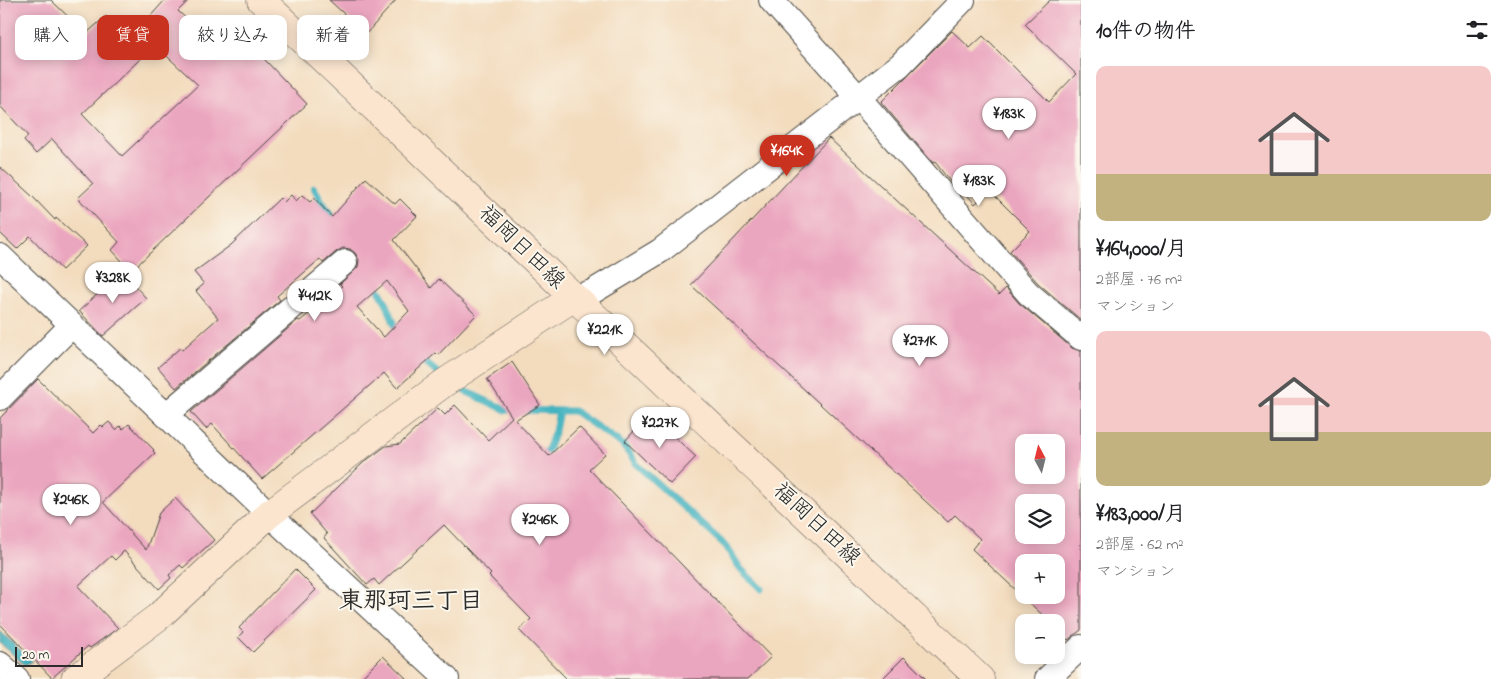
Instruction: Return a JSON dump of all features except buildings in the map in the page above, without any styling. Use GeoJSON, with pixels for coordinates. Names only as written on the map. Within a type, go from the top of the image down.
{"type":"FeatureCollection","features":[{"type":"Feature","properties":{"kind":"main road","name":"福岡日田線"},"geometry":{"type":"LineString","coordinates":[[261,0],[980,679]]}},
{"type":"Feature","properties":{"kind":"main road"},"geometry":{"type":"LineString","coordinates":[[75,679],[158,617],[269,514],[444,384],[574,297]]}},
{"type":"Feature","properties":{"kind":"street"},"geometry":{"type":"LineString","coordinates":[[771,0],[1028,293],[1081,338]]}},
{"type":"Feature","properties":{"kind":"street"},"geometry":{"type":"LineString","coordinates":[[574,297],[592,292],[660,251],[900,65],[964,0]]}},
{"type":"Feature","properties":{"kind":"street"},"geometry":{"type":"LineString","coordinates":[[0,256],[269,514],[447,679]]}},
{"type":"Feature","properties":{"kind":"street"},"geometry":{"type":"LineString","coordinates":[[166,415],[345,262]]}},
{"type":"Feature","properties":{"kind":"street"},"geometry":{"type":"LineString","coordinates":[[0,398],[72,325]]}},
{"type":"Feature","properties":{"kind":"street"},"geometry":{"type":"LineString","coordinates":[[1047,679],[1081,647]]}},
{"type":"Feature","properties":{"kind":"street"},"geometry":{"type":"LineString","coordinates":[[0,664],[17,679]]}},
{"type":"Feature","properties":{"kind":"water"},"geometry":{"type":"Polygon","coordinates":[[[0,631],[32,661],[25,665],[0,643],[0,631]]]}},
{"type":"Feature","properties":{"kind":"waterway"},"geometry":{"type":"LineString","coordinates":[[314,188],[337,225]]}},
{"type":"Feature","properties":{"kind":"waterway"},"geometry":{"type":"LineString","coordinates":[[349,245],[362,265]]}},
{"type":"Feature","properties":{"kind":"waterway"},"geometry":{"type":"LineString","coordinates":[[374,282],[386,302],[398,333]]}},
{"type":"Feature","properties":{"kind":"waterway"},"geometry":{"type":"LineString","coordinates":[[420,358],[442,377]]}},
{"type":"Feature","properties":{"kind":"waterway"},"geometry":{"type":"LineString","coordinates":[[452,385],[506,410],[574,411],[623,445],[637,465],[726,546],[740,568],[761,589]]}},
{"type":"Feature","properties":{"kind":"waterway"},"geometry":{"type":"LineString","coordinates":[[539,458],[548,450],[555,431],[559,411]]}},
{"type":"Feature","properties":{"kind":"district","name":"東那珂三丁目"},"geometry":{"type":"Point","coordinates":[411,602]}}]}
